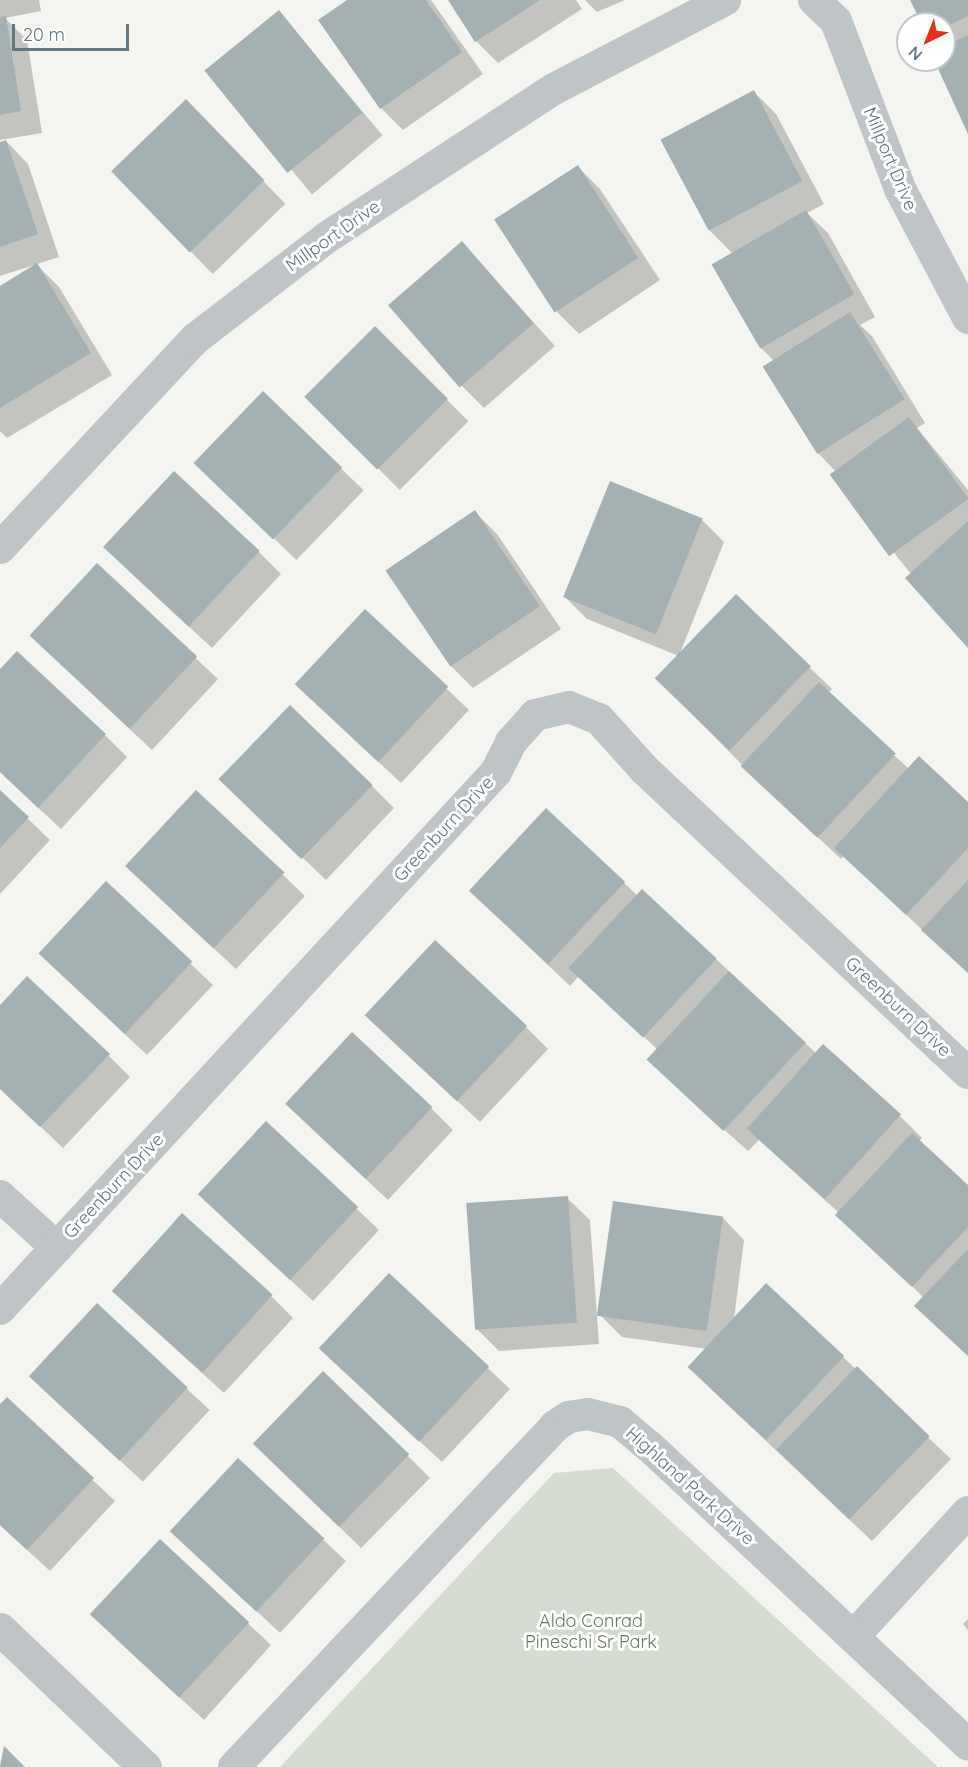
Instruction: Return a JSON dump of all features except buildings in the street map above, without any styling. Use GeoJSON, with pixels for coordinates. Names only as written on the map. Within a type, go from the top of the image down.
{"type":"FeatureCollection","features":[{"type":"Feature","properties":{"kind":"street","name":"Millport Drive"},"geometry":{"type":"LineString","coordinates":[[5,533],[195,339],[326,238],[554,89],[725,0]]}},
{"type":"Feature","properties":{"kind":"street","name":"Millport Drive"},"geometry":{"type":"LineString","coordinates":[[814,0],[836,21],[900,189],[968,318]]}},
{"type":"Feature","properties":{"kind":"street","name":"Greenburn Drive"},"geometry":{"type":"LineString","coordinates":[[0,1309],[496,772],[510,742],[535,715],[569,707],[599,719],[644,769],[968,1073]]}},
{"type":"Feature","properties":{"kind":"street"},"geometry":{"type":"LineString","coordinates":[[0,1196],[57,1248]]}},
{"type":"Feature","properties":{"kind":"street","name":"Highland Park Drive"},"geometry":{"type":"LineString","coordinates":[[234,1767],[531,1450],[569,1417],[588,1414],[620,1422],[968,1745]]}},
{"type":"Feature","properties":{"kind":"street"},"geometry":{"type":"LineString","coordinates":[[853,1637],[968,1512]]}},
{"type":"Feature","properties":{"kind":"street"},"geometry":{"type":"LineString","coordinates":[[0,1629],[145,1767]]}},
{"type":"Feature","properties":{"kind":"green space","name":"Aldo Conrad Pineschi Sr Park"},"geometry":{"type":"Polygon","coordinates":[[[613,1468],[938,1767],[280,1767],[554,1473],[613,1468]]]}}]}
